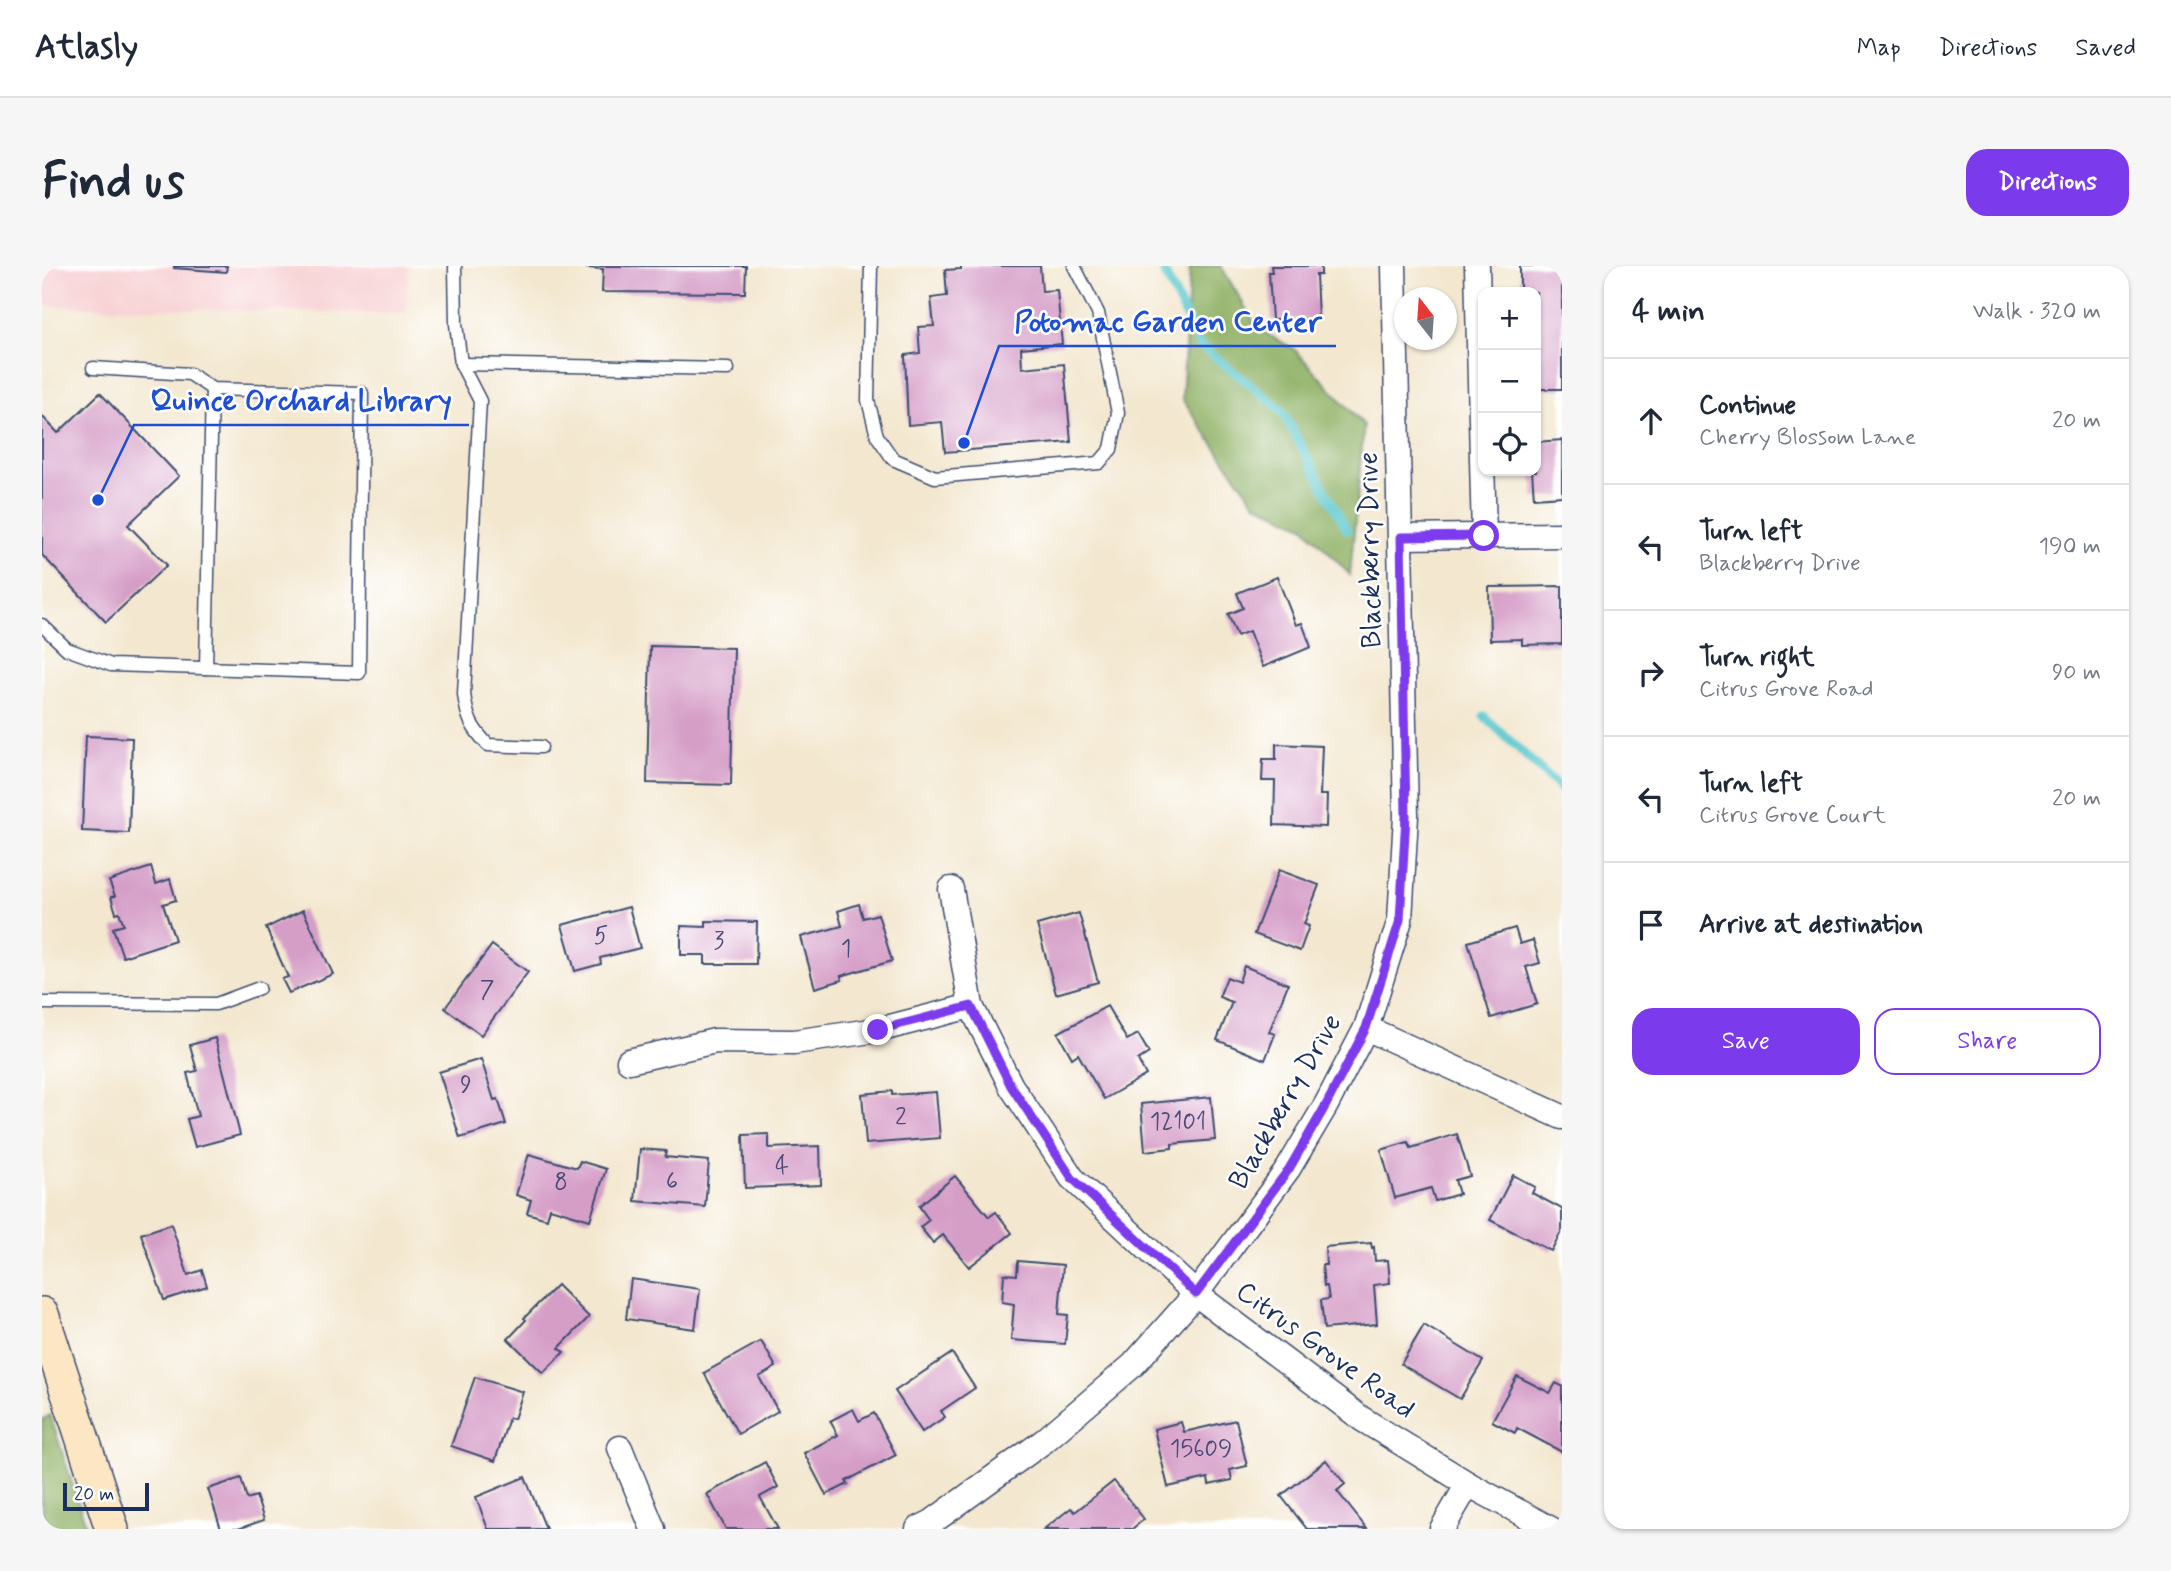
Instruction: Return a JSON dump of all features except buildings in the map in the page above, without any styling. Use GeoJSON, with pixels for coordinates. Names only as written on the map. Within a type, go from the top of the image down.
{"type":"FeatureCollection","features":[{"type":"Feature","properties":{"kind":"street","name":"Blackberry Drive"},"geometry":{"type":"LineString","coordinates":[[918,1529],[1054,1433],[1133,1364],[1196,1294],[1289,1169],[1366,1028],[1400,920],[1406,816],[1394,266]]}},
{"type":"Feature","properties":{"kind":"street"},"geometry":{"type":"LineString","coordinates":[[1477,266],[1484,536]]}},
{"type":"Feature","properties":{"kind":"street"},"geometry":{"type":"LineString","coordinates":[[1401,537],[1562,535]]}},
{"type":"Feature","properties":{"kind":"street","name":"Citrus Grove Road"},"geometry":{"type":"LineString","coordinates":[[951,889],[971,1006],[1011,1086],[1072,1178],[1196,1294],[1362,1419],[1468,1484],[1551,1529]]}},
{"type":"Feature","properties":{"kind":"street"},"geometry":{"type":"LineString","coordinates":[[629,1061],[715,1041],[794,1042],[878,1030],[971,1006]]}},
{"type":"Feature","properties":{"kind":"street"},"geometry":{"type":"LineString","coordinates":[[1366,1028],[1562,1117]]}},
{"type":"Feature","properties":{"kind":"street"},"geometry":{"type":"LineString","coordinates":[[42,1314],[112,1529]]}},
{"type":"Feature","properties":{"kind":"street"},"geometry":{"type":"LineString","coordinates":[[620,1448],[653,1529]]}},
{"type":"Feature","properties":{"kind":"street"},"geometry":{"type":"LineString","coordinates":[[1443,1529],[1468,1484]]}},
{"type":"Feature","properties":{"kind":"lane"},"geometry":{"type":"LineString","coordinates":[[456,266],[456,324],[461,364],[480,401],[464,694],[466,715],[474,730],[488,745],[541,747]]}},
{"type":"Feature","properties":{"kind":"lane"},"geometry":{"type":"LineString","coordinates":[[871,266],[867,401],[877,436],[893,459],[935,477],[1099,463],[1111,449],[1118,413],[1098,313],[1074,266]]}},
{"type":"Feature","properties":{"kind":"lane"},"geometry":{"type":"LineString","coordinates":[[461,364],[728,369]]}},
{"type":"Feature","properties":{"kind":"lane"},"geometry":{"type":"LineString","coordinates":[[42,625],[67,649],[111,665],[359,673],[362,393],[212,389],[190,374],[93,368]]}},
{"type":"Feature","properties":{"kind":"lane"},"geometry":{"type":"LineString","coordinates":[[206,668],[212,389]]}},
{"type":"Feature","properties":{"kind":"lane"},"geometry":{"type":"LineString","coordinates":[[42,1003],[216,1004],[259,988]]}},
{"type":"Feature","properties":{"kind":"shaded area"},"geometry":{"type":"Polygon","coordinates":[[[42,266],[409,266],[406,314],[42,306],[42,266]]]}},
{"type":"Feature","properties":{"kind":"green space"},"geometry":{"type":"Polygon","coordinates":[[[1190,266],[1221,266],[1258,329],[1294,349],[1364,425],[1350,575],[1304,526],[1255,503],[1182,399],[1190,266]]]}},
{"type":"Feature","properties":{"kind":"green space"},"geometry":{"type":"Polygon","coordinates":[[[50,1415],[87,1529],[42,1529],[42,1420],[50,1415]]]}},
{"type":"Feature","properties":{"kind":"waterway"},"geometry":{"type":"LineString","coordinates":[[1161,266],[1200,345],[1281,409],[1347,530]]}},
{"type":"Feature","properties":{"kind":"waterway"},"geometry":{"type":"LineString","coordinates":[[1484,716],[1562,790]]}},
{"type":"Feature","properties":{"kind":"place","name":"Potomac Garden Center"},"geometry":{"type":"Point","coordinates":[964,443]}},
{"type":"Feature","properties":{"kind":"place","name":"Quince Orchard Library"},"geometry":{"type":"Point","coordinates":[98,500]}},
{"type":"Feature","properties":{"kind":"route"},"geometry":{"type":"LineString","coordinates":[[878,1030],[971,1006],[1011,1086],[1072,1178],[1196,1294],[1289,1169],[1326,1105],[1366,1028],[1400,920],[1406,816],[1401,537],[1484,536]]}}]}
